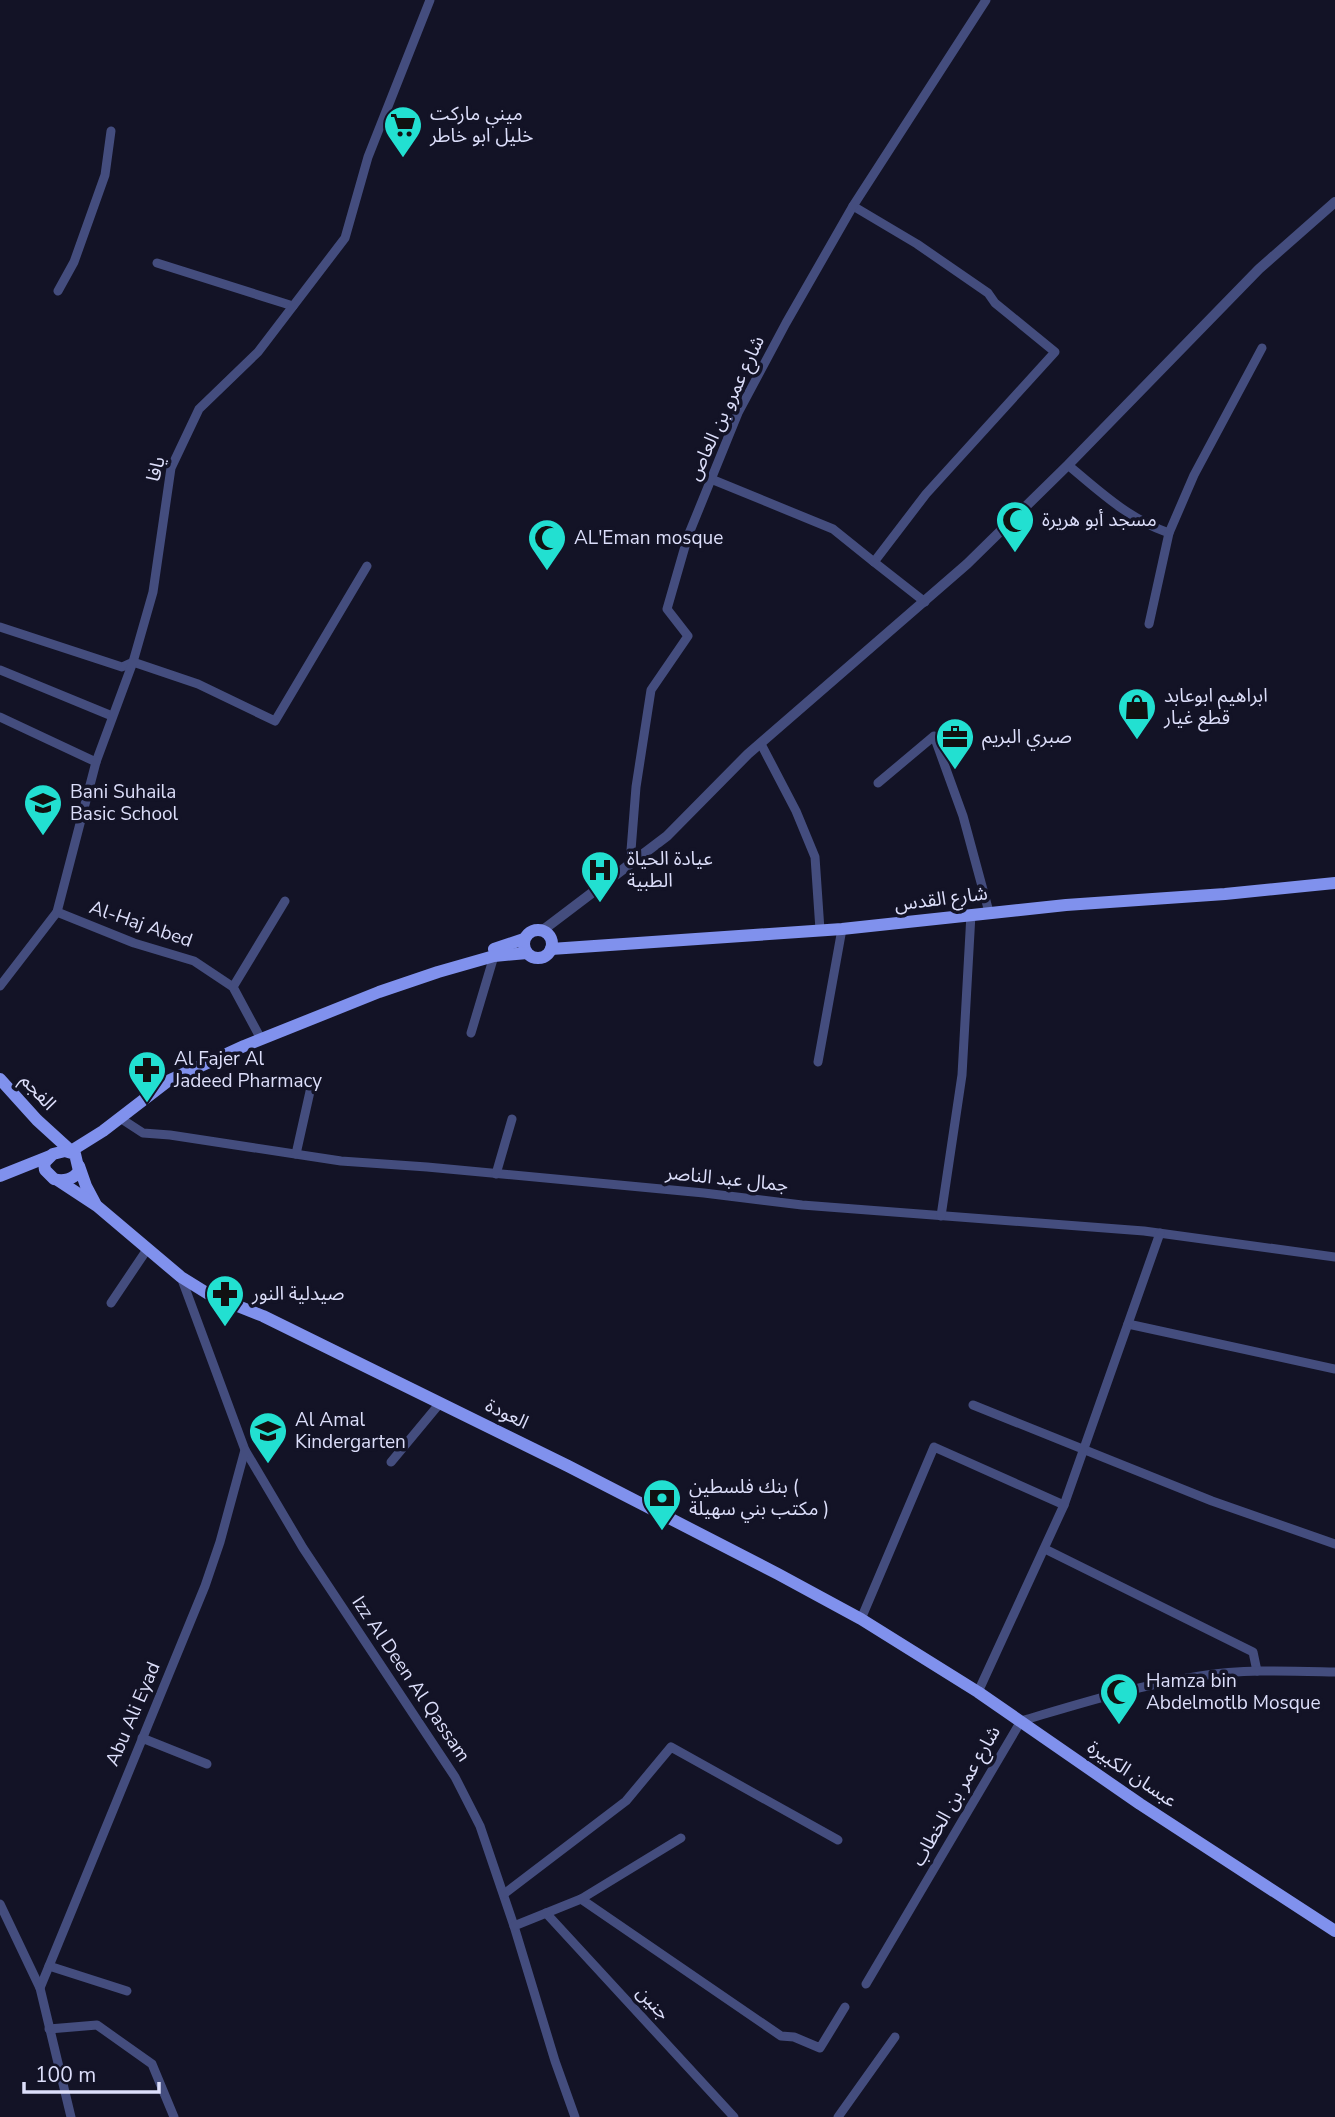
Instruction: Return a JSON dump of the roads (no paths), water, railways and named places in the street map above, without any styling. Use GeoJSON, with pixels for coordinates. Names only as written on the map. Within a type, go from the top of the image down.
{"type":"FeatureCollection","features":[{"type":"Feature","properties":{"kind":"main road","name":"شارع القدس"},"geometry":{"type":"LineString","coordinates":[[551,949],[842,929],[989,912],[1335,883]]}},
{"type":"Feature","properties":{"kind":"main road"},"geometry":{"type":"LineString","coordinates":[[76,1160],[95,1137],[168,1081],[244,1045],[294,1017],[469,955],[512,945],[524,939],[531,931],[543,930],[551,937],[551,949],[539,958],[527,953],[494,956],[390,988],[259,1037]]}},
{"type":"Feature","properties":{"kind":"main road"},"geometry":{"type":"LineString","coordinates":[[524,939],[523,946],[527,953]]}},
{"type":"Feature","properties":{"kind":"main road","name":"الفجم"},"geometry":{"type":"LineString","coordinates":[[0,1079],[76,1160]]}},
{"type":"Feature","properties":{"kind":"main road","name":"الفجم"},"geometry":{"type":"LineString","coordinates":[[49,1131],[55,1144],[52,1155]]}},
{"type":"Feature","properties":{"kind":"main road"},"geometry":{"type":"LineString","coordinates":[[0,1176],[52,1155],[76,1160]]}},
{"type":"Feature","properties":{"kind":"main road"},"geometry":{"type":"LineString","coordinates":[[52,1155],[44,1164],[45,1170],[56,1180]]}},
{"type":"Feature","properties":{"kind":"main road"},"geometry":{"type":"LineString","coordinates":[[15,1172],[31,1171],[56,1180],[74,1177],[79,1171],[76,1160]]}},
{"type":"Feature","properties":{"kind":"main road","name":"العودة"},"geometry":{"type":"LineString","coordinates":[[76,1160],[97,1206]]}},
{"type":"Feature","properties":{"kind":"main road","name":"العودة"},"geometry":{"type":"LineString","coordinates":[[56,1180],[97,1206],[181,1278],[210,1294],[263,1316],[440,1403],[778,1574],[908,1648]]}},
{"type":"Feature","properties":{"kind":"main road","name":"عبسان الكبيرة"},"geometry":{"type":"LineString","coordinates":[[908,1648],[1335,1931]]}},
{"type":"Feature","properties":{"kind":"street","name":"يافا"},"geometry":{"type":"LineString","coordinates":[[0,986],[57,912],[96,762],[133,662],[153,592],[172,468],[199,409],[258,352],[345,237],[368,157],[430,0]]}},
{"type":"Feature","properties":{"kind":"street","name":"شارع عمرو بن العاص"},"geometry":{"type":"LineString","coordinates":[[629,863],[636,788],[651,690],[688,636],[667,609],[688,536],[738,413],[853,206],[986,0]]}},
{"type":"Feature","properties":{"kind":"street"},"geometry":{"type":"LineString","coordinates":[[58,291],[74,262],[105,175],[111,131]]}},
{"type":"Feature","properties":{"kind":"street"},"geometry":{"type":"LineString","coordinates":[[543,930],[667,836],[748,754],[925,602],[1068,465],[1251,276],[1335,202]]}},
{"type":"Feature","properties":{"kind":"street"},"geometry":{"type":"LineString","coordinates":[[853,206],[917,244],[988,293],[995,303],[1055,352],[926,494],[874,562]]}},
{"type":"Feature","properties":{"kind":"street"},"geometry":{"type":"LineString","coordinates":[[157,263],[293,306]]}},
{"type":"Feature","properties":{"kind":"street"},"geometry":{"type":"LineString","coordinates":[[1149,624],[1169,533],[1194,475],[1262,348]]}},
{"type":"Feature","properties":{"kind":"street"},"geometry":{"type":"LineString","coordinates":[[1068,465],[1123,511],[1169,533]]}},
{"type":"Feature","properties":{"kind":"street"},"geometry":{"type":"LineString","coordinates":[[711,479],[833,529],[925,602]]}},
{"type":"Feature","properties":{"kind":"street"},"geometry":{"type":"LineString","coordinates":[[0,627],[122,667],[133,662],[198,684],[275,721],[367,566]]}},
{"type":"Feature","properties":{"kind":"street"},"geometry":{"type":"LineString","coordinates":[[0,670],[112,716]]}},
{"type":"Feature","properties":{"kind":"street"},"geometry":{"type":"LineString","coordinates":[[0,717],[96,762]]}},
{"type":"Feature","properties":{"kind":"street"},"geometry":{"type":"LineString","coordinates":[[878,783],[934,736],[963,816],[989,912]]}},
{"type":"Feature","properties":{"kind":"street"},"geometry":{"type":"LineString","coordinates":[[761,744],[796,811],[815,857],[820,930]]}},
{"type":"Feature","properties":{"kind":"street"},"geometry":{"type":"LineString","coordinates":[[233,987],[285,901]]}},
{"type":"Feature","properties":{"kind":"street","name":"Al-Haj Abed"},"geometry":{"type":"LineString","coordinates":[[57,912],[134,943],[194,961],[233,987],[259,1037]]}},
{"type":"Feature","properties":{"kind":"street"},"geometry":{"type":"LineString","coordinates":[[941,1216],[962,1075],[971,914]]}},
{"type":"Feature","properties":{"kind":"street"},"geometry":{"type":"LineString","coordinates":[[818,1062],[842,929]]}},
{"type":"Feature","properties":{"kind":"street"},"geometry":{"type":"LineString","coordinates":[[471,1033],[494,956]]}},
{"type":"Feature","properties":{"kind":"street"},"geometry":{"type":"LineString","coordinates":[[296,1154],[311,1087]]}},
{"type":"Feature","properties":{"kind":"street","name":"جمال عبد الناصر"},"geometry":{"type":"LineString","coordinates":[[120,1118],[143,1133],[341,1161],[704,1193],[794,1204],[1160,1233],[1335,1256]]}},
{"type":"Feature","properties":{"kind":"street"},"geometry":{"type":"LineString","coordinates":[[496,1174],[512,1119]]}},
{"type":"Feature","properties":{"kind":"street"},"geometry":{"type":"LineString","coordinates":[[978,1692],[1063,1505],[1160,1233]]}},
{"type":"Feature","properties":{"kind":"street"},"geometry":{"type":"LineString","coordinates":[[111,1303],[148,1248]]}},
{"type":"Feature","properties":{"kind":"street","name":"Izz Al Deen Al Qassam"},"geometry":{"type":"LineString","coordinates":[[181,1278],[245,1450],[303,1548],[455,1777],[480,1826],[575,2117]]}},
{"type":"Feature","properties":{"kind":"street"},"geometry":{"type":"LineString","coordinates":[[1129,1324],[1335,1370]]}},
{"type":"Feature","properties":{"kind":"street"},"geometry":{"type":"LineString","coordinates":[[391,1462],[440,1403]]}},
{"type":"Feature","properties":{"kind":"street"},"geometry":{"type":"LineString","coordinates":[[973,1405],[1212,1501],[1335,1544]]}},
{"type":"Feature","properties":{"kind":"street"},"geometry":{"type":"LineString","coordinates":[[861,1619],[934,1447],[1063,1505]]}},
{"type":"Feature","properties":{"kind":"street","name":"Abu Ali Eyad"},"geometry":{"type":"LineString","coordinates":[[40,1988],[205,1586],[245,1450]]}},
{"type":"Feature","properties":{"kind":"street"},"geometry":{"type":"LineString","coordinates":[[1045,1549],[1252,1652],[1256,1671]]}},
{"type":"Feature","properties":{"kind":"street","name":"شارع عمر بن الخطاب"},"geometry":{"type":"LineString","coordinates":[[866,1983],[1021,1721],[1092,1700],[1200,1676],[1256,1671],[1335,1672]]}},
{"type":"Feature","properties":{"kind":"street"},"geometry":{"type":"LineString","coordinates":[[142,1738],[207,1764]]}},
{"type":"Feature","properties":{"kind":"street"},"geometry":{"type":"LineString","coordinates":[[504,1894],[626,1801],[671,1747],[838,1840]]}},
{"type":"Feature","properties":{"kind":"street"},"geometry":{"type":"LineString","coordinates":[[514,1926],[581,1899],[681,1838]]}},
{"type":"Feature","properties":{"kind":"street"},"geometry":{"type":"LineString","coordinates":[[581,1899],[780,2036],[794,2037],[820,2048],[845,2007]]}},
{"type":"Feature","properties":{"kind":"street"},"geometry":{"type":"LineString","coordinates":[[0,1904],[40,1988],[71,2117]]}},
{"type":"Feature","properties":{"kind":"street","name":"جنين"},"geometry":{"type":"LineString","coordinates":[[547,1913],[734,2117]]}},
{"type":"Feature","properties":{"kind":"street"},"geometry":{"type":"LineString","coordinates":[[49,1966],[127,1991]]}},
{"type":"Feature","properties":{"kind":"street"},"geometry":{"type":"LineString","coordinates":[[49,2029],[97,2025],[152,2064],[174,2117]]}},
{"type":"Feature","properties":{"kind":"street"},"geometry":{"type":"LineString","coordinates":[[838,2117],[895,2037]]}},
{"type":"Feature","properties":{"kind":"place","name":"ميني ماركت خليل ابو خاطر"},"geometry":{"type":"Point","coordinates":[403,159]}},
{"type":"Feature","properties":{"kind":"place","name":"مسجد أبو هريرة"},"geometry":{"type":"Point","coordinates":[1015,554]}},
{"type":"Feature","properties":{"kind":"place","name":"AL'Eman mosque"},"geometry":{"type":"Point","coordinates":[547,572]}},
{"type":"Feature","properties":{"kind":"place","name":"ابراهيم ابوعابد قطع غيار"},"geometry":{"type":"Point","coordinates":[1137,741]}},
{"type":"Feature","properties":{"kind":"place","name":"صبري البريم"},"geometry":{"type":"Point","coordinates":[955,771]}},
{"type":"Feature","properties":{"kind":"place","name":"Bani Suhaila Basic School"},"geometry":{"type":"Point","coordinates":[43,837]}},
{"type":"Feature","properties":{"kind":"place","name":"عيادة الحياة الطبية"},"geometry":{"type":"Point","coordinates":[600,904]}},
{"type":"Feature","properties":{"kind":"place","name":"Al Fajer Al Jadeed Pharmacy"},"geometry":{"type":"Point","coordinates":[147,1104]}},
{"type":"Feature","properties":{"kind":"place","name":"صيدلية النور"},"geometry":{"type":"Point","coordinates":[225,1328]}},
{"type":"Feature","properties":{"kind":"place","name":"Al Amal Kindergarten"},"geometry":{"type":"Point","coordinates":[268,1465]}},
{"type":"Feature","properties":{"kind":"place","name":"بنك فلسطين ( مكتب بني سهيلة )"},"geometry":{"type":"Point","coordinates":[662,1532]}},
{"type":"Feature","properties":{"kind":"place","name":"Hamza bin Abdelmotlb Mosque"},"geometry":{"type":"Point","coordinates":[1119,1726]}}]}
